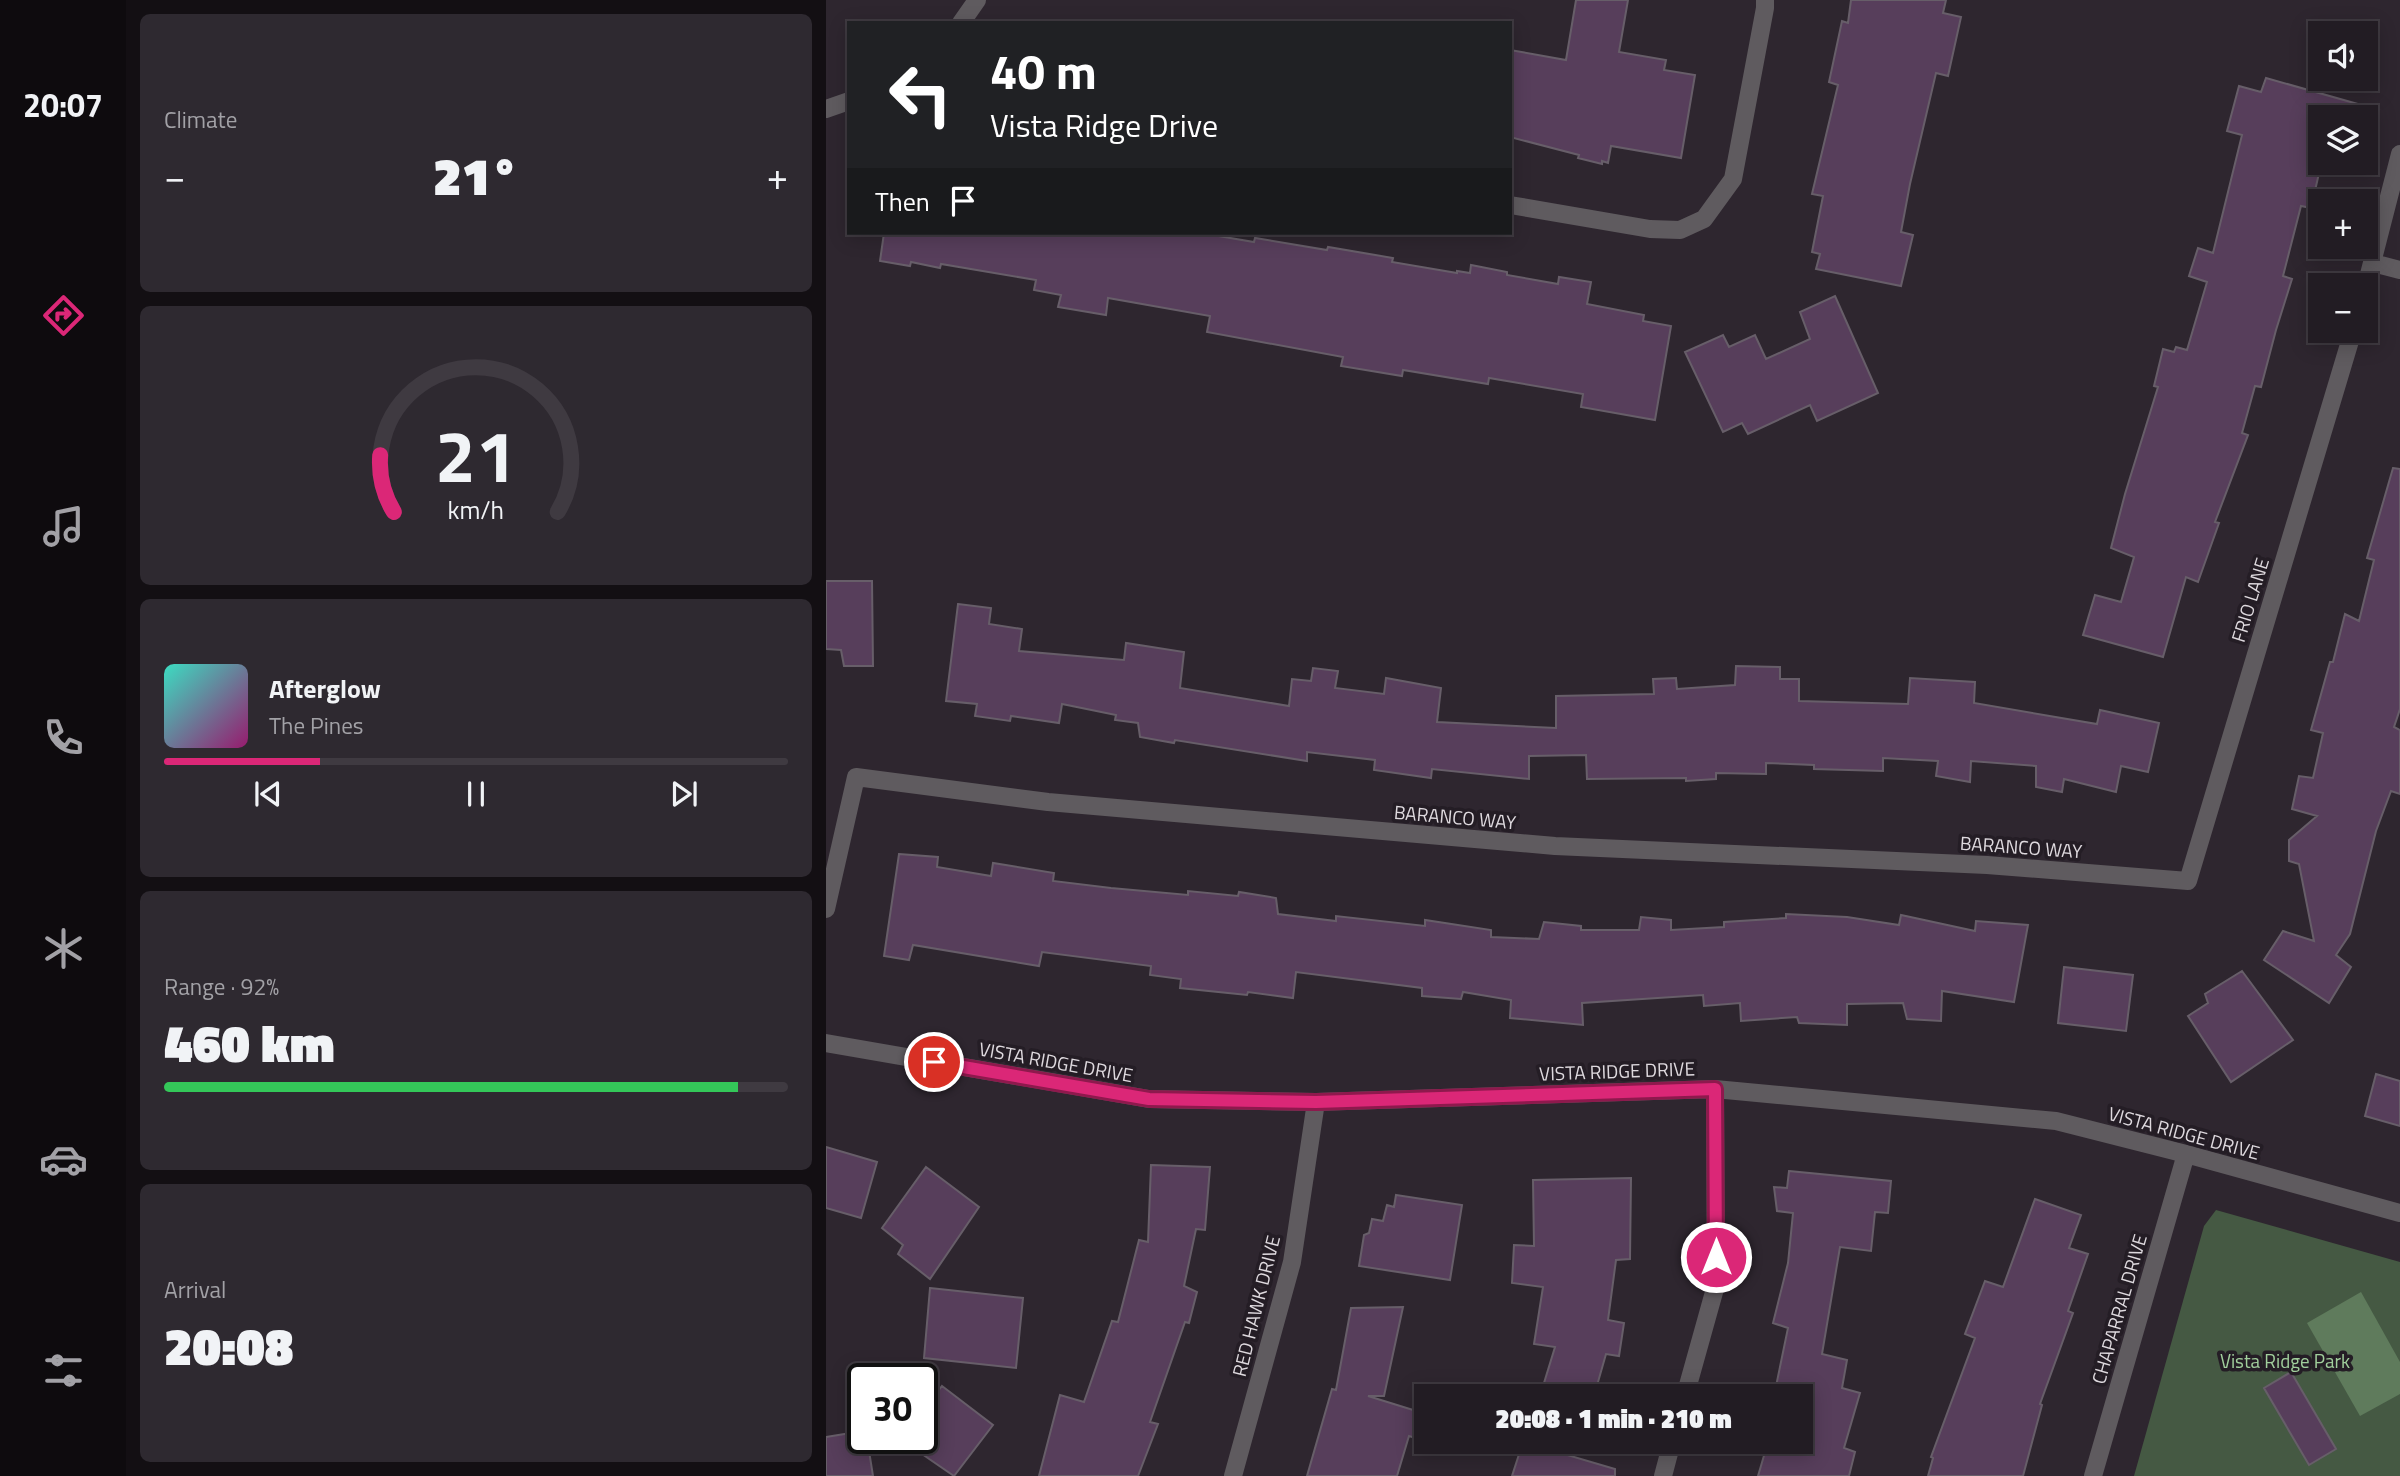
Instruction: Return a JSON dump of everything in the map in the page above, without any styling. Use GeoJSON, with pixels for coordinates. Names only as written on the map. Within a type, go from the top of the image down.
{"type":"FeatureCollection","features":[{"type":"Feature","properties":{"kind":"street"},"geometry":{"type":"LineString","coordinates":[[962,21],[977,0]]}},
{"type":"Feature","properties":{"kind":"street"},"geometry":{"type":"LineString","coordinates":[[1512,205],[1650,229],[1680,230],[1704,219],[1733,179],[1765,0]]}},
{"type":"Feature","properties":{"kind":"street"},"geometry":{"type":"LineString","coordinates":[[826,109],[847,102]]}},
{"type":"Feature","properties":{"kind":"street"},"geometry":{"type":"LineString","coordinates":[[2370,273],[2400,154]]}},
{"type":"Feature","properties":{"kind":"street"},"geometry":{"type":"LineString","coordinates":[[2373,263],[2400,270]]}},
{"type":"Feature","properties":{"kind":"street","name":"FRIO LANE"},"geometry":{"type":"LineString","coordinates":[[2188,881],[2349,343]]}},
{"type":"Feature","properties":{"kind":"street","name":"BARANCO WAY"},"geometry":{"type":"LineString","coordinates":[[826,909],[856,777],[1048,802],[1555,846],[1987,865],[2188,881]]}},
{"type":"Feature","properties":{"kind":"street","name":"VISTA RIDGE DRIVE"},"geometry":{"type":"LineString","coordinates":[[826,1043],[1149,1099],[1316,1102],[1715,1089],[2056,1121],[2400,1213]]}},
{"type":"Feature","properties":{"kind":"street"},"geometry":{"type":"LineString","coordinates":[[1688,1384],[1716,1285],[1715,1089]]}},
{"type":"Feature","properties":{"kind":"street","name":"RED HAWK DRIVE"},"geometry":{"type":"LineString","coordinates":[[1233,1476],[1292,1262],[1316,1102]]}},
{"type":"Feature","properties":{"kind":"street","name":"CHAPARRAL DRIVE"},"geometry":{"type":"LineString","coordinates":[[2093,1476],[2186,1154]]}},
{"type":"Feature","properties":{"kind":"street"},"geometry":{"type":"LineString","coordinates":[[1663,1476],[1669,1454]]}},
{"type":"Feature","properties":{"kind":"green space","name":"Vista Ridge Park"},"geometry":{"type":"Polygon","coordinates":[[[2216,1210],[2400,1262],[2400,1476],[2134,1476],[2204,1226],[2216,1210]]]}},
{"type":"Feature","properties":{"kind":"shaded area"},"geometry":{"type":"Polygon","coordinates":[[[2361,1292],[2400,1362],[2400,1394],[2360,1416],[2307,1323],[2361,1292]]]}},
{"type":"Feature","properties":{"kind":"building"},"geometry":{"type":"Polygon","coordinates":[[[1576,0],[1628,0],[1619,52],[1666,60],[1664,70],[1695,75],[1681,158],[1611,146],[1608,163],[1602,161],[1602,164],[1578,158],[1579,155],[1512,138],[1512,50],[1566,60],[1576,0]]]}},
{"type":"Feature","properties":{"kind":"building"},"geometry":{"type":"Polygon","coordinates":[[[1851,0],[1946,0],[1943,13],[1961,17],[1948,76],[1936,73],[1910,184],[1901,232],[1913,235],[1901,286],[1816,269],[1820,254],[1812,252],[1823,196],[1812,194],[1838,85],[1829,82],[1842,21],[1848,23],[1851,0]]]}},
{"type":"Feature","properties":{"kind":"building"},"geometry":{"type":"Polygon","coordinates":[[[2266,78],[2361,105],[2308,105],[2308,175],[2319,175],[2315,189],[2308,189],[2308,207],[2301,206],[2283,276],[2292,279],[2261,387],[2255,386],[2242,433],[2248,435],[2215,522],[2219,523],[2198,582],[2186,577],[2163,657],[2083,635],[2095,595],[2121,602],[2134,557],[2111,548],[2158,387],[2154,386],[2163,349],[2174,352],[2176,347],[2187,350],[2207,282],[2189,276],[2198,248],[2213,253],[2242,135],[2227,131],[2239,86],[2261,92],[2266,78]]]}},
{"type":"Feature","properties":{"kind":"building"},"geometry":{"type":"Polygon","coordinates":[[[884,235],[1213,235],[1254,242],[1255,238],[1393,258],[1392,262],[1457,273],[1470,273],[1471,265],[1558,284],[1559,277],[1591,282],[1587,304],[1644,315],[1643,321],[1671,326],[1655,420],[1581,407],[1583,394],[1489,378],[1488,384],[1403,370],[1402,376],[1341,366],[1343,357],[1207,332],[1210,316],[1108,298],[1106,315],[1058,307],[1061,295],[1034,290],[1036,280],[941,264],[940,268],[911,262],[910,266],[880,261],[884,235]]]}},
{"type":"Feature","properties":{"kind":"building"},"geometry":{"type":"Polygon","coordinates":[[[1835,296],[1878,393],[1817,421],[1810,405],[1748,434],[1742,423],[1723,432],[1685,352],[1723,335],[1729,347],[1755,335],[1766,359],[1810,339],[1800,312],[1835,296]]]}},
{"type":"Feature","properties":{"kind":"building"},"geometry":{"type":"Polygon","coordinates":[[[2393,468],[2400,469],[2400,709],[2394,727],[2400,730],[2400,794],[2391,791],[2376,831],[2350,934],[2336,955],[2351,967],[2329,1003],[2264,960],[2283,931],[2314,941],[2299,864],[2289,861],[2289,840],[2317,816],[2292,809],[2299,776],[2313,778],[2323,733],[2311,730],[2345,614],[2359,621],[2374,560],[2367,558],[2393,468]]]}},
{"type":"Feature","properties":{"kind":"building"},"geometry":{"type":"Polygon","coordinates":[[[826,581],[872,581],[873,666],[844,666],[841,650],[826,649],[826,581]]]}},
{"type":"Feature","properties":{"kind":"building"},"geometry":{"type":"Polygon","coordinates":[[[958,604],[991,608],[989,624],[1022,629],[1019,651],[1124,660],[1126,643],[1184,652],[1180,688],[1289,706],[1292,679],[1311,681],[1313,668],[1338,671],[1335,688],[1384,694],[1386,678],[1441,688],[1437,722],[1556,728],[1556,696],[1654,694],[1653,679],[1676,678],[1677,689],[1735,685],[1736,666],[1780,667],[1780,679],[1799,679],[1799,701],[1908,704],[1910,678],[1975,682],[1974,703],[2097,724],[2100,710],[2159,723],[2148,772],[2121,766],[2116,792],[2064,779],[2062,792],[2036,787],[2036,766],[1971,761],[1970,782],[1936,776],[1938,761],[1883,758],[1883,771],[1814,769],[1814,765],[1766,763],[1766,774],[1716,773],[1716,779],[1686,781],[1686,778],[1587,779],[1586,755],[1529,756],[1529,779],[1432,769],[1431,778],[1374,770],[1375,760],[1307,752],[1307,761],[1140,737],[1138,723],[1115,720],[1116,715],[1062,704],[1059,723],[1011,716],[1010,721],[975,716],[977,704],[946,701],[958,604]]]}},
{"type":"Feature","properties":{"kind":"building"},"geometry":{"type":"Polygon","coordinates":[[[899,854],[938,857],[937,867],[991,876],[993,863],[1054,873],[1053,881],[1111,888],[1188,895],[1188,891],[1238,896],[1239,892],[1276,898],[1278,914],[1336,921],[1336,916],[1425,926],[1425,920],[1491,930],[1491,937],[1539,939],[1544,922],[1581,926],[1581,930],[1639,930],[1641,917],[1671,920],[1671,930],[1724,927],[1724,922],[1786,918],[1786,914],[1847,917],[1899,925],[1901,915],[1975,931],[1976,921],[2028,925],[2014,1002],[1942,991],[1941,1021],[1907,1019],[1903,1003],[1847,1004],[1847,1025],[1799,1023],[1797,1017],[1741,1021],[1740,1003],[1704,1006],[1703,995],[1582,1003],[1583,1025],[1510,1018],[1511,1000],[1463,992],[1461,999],[1422,996],[1422,988],[1296,972],[1293,998],[1180,988],[1181,979],[1150,975],[1151,966],[1042,952],[1039,966],[913,945],[909,960],[884,956],[899,854]]]}},
{"type":"Feature","properties":{"kind":"building"},"geometry":{"type":"Polygon","coordinates":[[[2064,967],[2133,975],[2126,1031],[2058,1023],[2064,967]]]}},
{"type":"Feature","properties":{"kind":"building"},"geometry":{"type":"Polygon","coordinates":[[[2242,971],[2293,1040],[2231,1082],[2188,1016],[2208,1003],[2205,994],[2242,971]]]}},
{"type":"Feature","properties":{"kind":"building"},"geometry":{"type":"Polygon","coordinates":[[[2376,1074],[2400,1081],[2400,1126],[2365,1116],[2376,1074]]]}},
{"type":"Feature","properties":{"kind":"building"},"geometry":{"type":"Polygon","coordinates":[[[826,1147],[877,1162],[861,1218],[826,1208],[826,1147]]]}},
{"type":"Feature","properties":{"kind":"building"},"geometry":{"type":"Polygon","coordinates":[[[1151,1165],[1210,1167],[1205,1230],[1196,1229],[1184,1286],[1197,1292],[1189,1323],[1185,1322],[1150,1422],[1158,1424],[1138,1476],[1039,1476],[1060,1395],[1084,1402],[1112,1321],[1118,1322],[1139,1240],[1148,1242],[1151,1165]]]}},
{"type":"Feature","properties":{"kind":"building"},"geometry":{"type":"Polygon","coordinates":[[[926,1167],[979,1207],[930,1279],[898,1254],[903,1245],[882,1228],[926,1167]]]}},
{"type":"Feature","properties":{"kind":"building"},"geometry":{"type":"Polygon","coordinates":[[[1789,1171],[1891,1181],[1888,1213],[1875,1212],[1871,1251],[1840,1247],[1822,1354],[1847,1360],[1842,1388],[1860,1393],[1844,1448],[1855,1452],[1849,1476],[1758,1476],[1764,1454],[1813,1454],[1813,1384],[1776,1384],[1788,1328],[1773,1323],[1788,1263],[1793,1213],[1777,1211],[1774,1187],[1787,1188],[1789,1171]]]}},
{"type":"Feature","properties":{"kind":"building"},"geometry":{"type":"Polygon","coordinates":[[[1631,1178],[1630,1259],[1616,1260],[1608,1320],[1624,1323],[1619,1356],[1606,1354],[1597,1384],[1544,1384],[1555,1347],[1534,1344],[1543,1287],[1512,1283],[1514,1245],[1534,1246],[1533,1180],[1631,1178]]]}},
{"type":"Feature","properties":{"kind":"building"},"geometry":{"type":"Polygon","coordinates":[[[1396,1195],[1462,1205],[1450,1280],[1359,1266],[1364,1235],[1369,1233],[1372,1219],[1383,1221],[1387,1205],[1394,1207],[1396,1195]]]}},
{"type":"Feature","properties":{"kind":"building"},"geometry":{"type":"Polygon","coordinates":[[[2035,1199],[2081,1215],[2069,1248],[2088,1254],[2068,1311],[2073,1313],[2040,1404],[2042,1405],[2023,1476],[1928,1476],[1933,1458],[1931,1457],[1975,1338],[1965,1334],[1985,1281],[2003,1287],[2035,1199]]]}},
{"type":"Feature","properties":{"kind":"building"},"geometry":{"type":"Polygon","coordinates":[[[930,1288],[1023,1298],[1016,1368],[924,1358],[930,1288]]]}},
{"type":"Feature","properties":{"kind":"building"},"geometry":{"type":"Polygon","coordinates":[[[1403,1307],[1384,1396],[1368,1396],[1414,1410],[1414,1438],[1409,1436],[1397,1476],[1307,1476],[1332,1389],[1336,1390],[1351,1308],[1403,1307]]]}},
{"type":"Feature","properties":{"kind":"building"},"geometry":{"type":"Polygon","coordinates":[[[2291,1372],[2336,1449],[2309,1465],[2264,1388],[2291,1372]]]}},
{"type":"Feature","properties":{"kind":"building"},"geometry":{"type":"Polygon","coordinates":[[[942,1386],[993,1425],[954,1476],[922,1454],[938,1454],[938,1391],[942,1386]]]}},
{"type":"Feature","properties":{"kind":"building"},"geometry":{"type":"Polygon","coordinates":[[[847,1434],[847,1454],[870,1454],[873,1476],[826,1476],[826,1437],[847,1434]]]}},
{"type":"Feature","properties":{"kind":"building"},"geometry":{"type":"Polygon","coordinates":[[[1519,1454],[1564,1454],[1615,1469],[1615,1476],[1512,1476],[1519,1454]]]}},
{"type":"Feature","properties":{"kind":"route"},"geometry":{"type":"LineString","coordinates":[[934,1062],[1149,1099],[1316,1102],[1715,1089],[1716,1257]]}}]}
